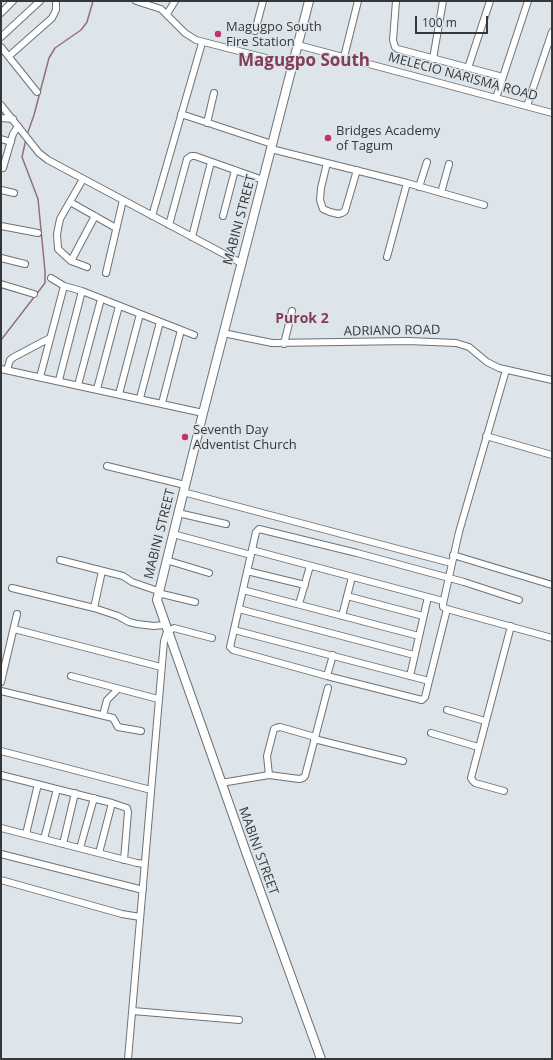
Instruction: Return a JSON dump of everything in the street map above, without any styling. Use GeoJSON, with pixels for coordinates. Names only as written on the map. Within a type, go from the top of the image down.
{"type":"FeatureCollection","features":[{"type":"Feature","properties":{"kind":"main road","name":"MABINI STREET"},"geometry":{"type":"LineString","coordinates":[[308,1],[293,65],[203,412],[158,592],[157,604],[321,1059]]}},
{"type":"Feature","properties":{"kind":"street"},"geometry":{"type":"LineString","coordinates":[[1,13],[13,1]]}},
{"type":"Feature","properties":{"kind":"street"},"geometry":{"type":"LineString","coordinates":[[1,37],[40,1]]}},
{"type":"Feature","properties":{"kind":"street"},"geometry":{"type":"LineString","coordinates":[[9,56],[52,18],[56,10],[56,1]]}},
{"type":"Feature","properties":{"kind":"street"},"geometry":{"type":"LineString","coordinates":[[136,1],[154,6],[167,14],[190,37],[202,43],[293,65]]}},
{"type":"Feature","properties":{"kind":"street"},"geometry":{"type":"LineString","coordinates":[[167,14],[175,1]]}},
{"type":"Feature","properties":{"kind":"street"},"geometry":{"type":"LineString","coordinates":[[255,31],[263,1]]}},
{"type":"Feature","properties":{"kind":"street"},"geometry":{"type":"LineString","coordinates":[[344,57],[358,1]]}},
{"type":"Feature","properties":{"kind":"street"},"geometry":{"type":"LineString","coordinates":[[396,1],[393,40],[395,47],[402,51],[503,77]]}},
{"type":"Feature","properties":{"kind":"street"},"geometry":{"type":"LineString","coordinates":[[433,59],[443,1]]}},
{"type":"Feature","properties":{"kind":"street"},"geometry":{"type":"LineString","coordinates":[[468,68],[490,1]]}},
{"type":"Feature","properties":{"kind":"street"},"geometry":{"type":"LineString","coordinates":[[496,98],[528,1]]}},
{"type":"Feature","properties":{"kind":"street"},"geometry":{"type":"LineString","coordinates":[[527,106],[552,32]]}},
{"type":"Feature","properties":{"kind":"street"},"geometry":{"type":"LineString","coordinates":[[152,216],[202,43]]}},
{"type":"Feature","properties":{"kind":"street","name":"MELECIO NARISMA ROAD"},"geometry":{"type":"LineString","coordinates":[[298,45],[552,113]]}},
{"type":"Feature","properties":{"kind":"street"},"geometry":{"type":"LineString","coordinates":[[1,47],[37,92]]}},
{"type":"Feature","properties":{"kind":"street"},"geometry":{"type":"LineString","coordinates":[[207,123],[214,93]]}},
{"type":"Feature","properties":{"kind":"street"},"geometry":{"type":"LineString","coordinates":[[1,104],[43,156],[83,179],[241,263]]}},
{"type":"Feature","properties":{"kind":"street"},"geometry":{"type":"LineString","coordinates":[[181,114],[272,146],[327,163],[407,183],[484,205]]}},
{"type":"Feature","properties":{"kind":"street"},"geometry":{"type":"LineString","coordinates":[[1,118],[12,119]]}},
{"type":"Feature","properties":{"kind":"street"},"geometry":{"type":"LineString","coordinates":[[1,167],[3,168],[11,142],[18,126]]}},
{"type":"Feature","properties":{"kind":"street"},"geometry":{"type":"LineString","coordinates":[[1,140],[11,142]]}},
{"type":"Feature","properties":{"kind":"street"},"geometry":{"type":"LineString","coordinates":[[169,225],[187,160],[192,156],[263,180]]}},
{"type":"Feature","properties":{"kind":"street"},"geometry":{"type":"LineString","coordinates":[[192,237],[211,162]]}},
{"type":"Feature","properties":{"kind":"street"},"geometry":{"type":"LineString","coordinates":[[419,187],[427,162]]}},
{"type":"Feature","properties":{"kind":"street"},"geometry":{"type":"LineString","coordinates":[[327,163],[321,188],[320,200],[323,208],[334,214],[345,211],[357,170]]}},
{"type":"Feature","properties":{"kind":"street"},"geometry":{"type":"LineString","coordinates":[[441,193],[449,164]]}},
{"type":"Feature","properties":{"kind":"street"},"geometry":{"type":"LineString","coordinates":[[224,216],[235,170]]}},
{"type":"Feature","properties":{"kind":"street"},"geometry":{"type":"LineString","coordinates":[[83,179],[60,219],[57,234],[58,249],[71,261],[87,267]]}},
{"type":"Feature","properties":{"kind":"street"},"geometry":{"type":"LineString","coordinates":[[387,258],[407,183]]}},
{"type":"Feature","properties":{"kind":"street"},"geometry":{"type":"LineString","coordinates":[[1,190],[14,193]]}},
{"type":"Feature","properties":{"kind":"street"},"geometry":{"type":"LineString","coordinates":[[106,273],[123,200]]}},
{"type":"Feature","properties":{"kind":"street"},"geometry":{"type":"LineString","coordinates":[[70,202],[116,228]]}},
{"type":"Feature","properties":{"kind":"street"},"geometry":{"type":"LineString","coordinates":[[71,261],[95,216]]}},
{"type":"Feature","properties":{"kind":"street"},"geometry":{"type":"LineString","coordinates":[[1,226],[38,233]]}},
{"type":"Feature","properties":{"kind":"street"},"geometry":{"type":"LineString","coordinates":[[1,258],[25,264]]}},
{"type":"Feature","properties":{"kind":"street"},"geometry":{"type":"LineString","coordinates":[[51,278],[64,286],[82,291],[194,335]]}},
{"type":"Feature","properties":{"kind":"street"},"geometry":{"type":"LineString","coordinates":[[1,284],[34,294]]}},
{"type":"Feature","properties":{"kind":"street"},"geometry":{"type":"LineString","coordinates":[[40,377],[64,286]]}},
{"type":"Feature","properties":{"kind":"street"},"geometry":{"type":"LineString","coordinates":[[59,380],[82,291]]}},
{"type":"Feature","properties":{"kind":"street"},"geometry":{"type":"LineString","coordinates":[[78,384],[101,299]]}},
{"type":"Feature","properties":{"kind":"street"},"geometry":{"type":"LineString","coordinates":[[97,389],[119,306]]}},
{"type":"Feature","properties":{"kind":"street"},"geometry":{"type":"LineString","coordinates":[[284,344],[292,311]]}},
{"type":"Feature","properties":{"kind":"street"},"geometry":{"type":"LineString","coordinates":[[119,394],[140,314]]}},
{"type":"Feature","properties":{"kind":"street"},"geometry":{"type":"LineString","coordinates":[[140,398],[160,322]]}},
{"type":"Feature","properties":{"kind":"street"},"geometry":{"type":"LineString","coordinates":[[162,403],[181,330]]}},
{"type":"Feature","properties":{"kind":"street","name":"ADRIANO ROAD"},"geometry":{"type":"LineString","coordinates":[[223,333],[264,342],[284,344],[408,341],[456,342],[469,346],[492,365],[506,370],[552,380]]}},
{"type":"Feature","properties":{"kind":"street"},"geometry":{"type":"LineString","coordinates":[[50,338],[14,357],[4,369],[203,412]]}},
{"type":"Feature","properties":{"kind":"street"},"geometry":{"type":"LineString","coordinates":[[506,370],[453,555],[443,607],[552,638]]}},
{"type":"Feature","properties":{"kind":"street"},"geometry":{"type":"LineString","coordinates":[[486,436],[552,455]]}},
{"type":"Feature","properties":{"kind":"street"},"geometry":{"type":"LineString","coordinates":[[108,466],[184,489],[451,563]]}},
{"type":"Feature","properties":{"kind":"street"},"geometry":{"type":"LineString","coordinates":[[178,513],[226,524]]}},
{"type":"Feature","properties":{"kind":"street"},"geometry":{"type":"LineString","coordinates":[[447,609],[429,681],[422,700],[232,650],[230,646],[257,530],[261,529],[448,578],[519,600]]}},
{"type":"Feature","properties":{"kind":"street"},"geometry":{"type":"LineString","coordinates":[[173,534],[310,566],[443,601]]}},
{"type":"Feature","properties":{"kind":"street"},"geometry":{"type":"LineString","coordinates":[[453,555],[552,585]]}},
{"type":"Feature","properties":{"kind":"street"},"geometry":{"type":"LineString","coordinates":[[60,560],[123,576],[132,582],[158,592],[195,602]]}},
{"type":"Feature","properties":{"kind":"street"},"geometry":{"type":"LineString","coordinates":[[166,560],[209,573]]}},
{"type":"Feature","properties":{"kind":"street"},"geometry":{"type":"LineString","coordinates":[[299,604],[310,566]]}},
{"type":"Feature","properties":{"kind":"street"},"geometry":{"type":"LineString","coordinates":[[94,608],[102,571]]}},
{"type":"Feature","properties":{"kind":"street"},"geometry":{"type":"LineString","coordinates":[[247,571],[305,585]]}},
{"type":"Feature","properties":{"kind":"street"},"geometry":{"type":"LineString","coordinates":[[342,616],[352,577]]}},
{"type":"Feature","properties":{"kind":"street"},"geometry":{"type":"LineString","coordinates":[[12,588],[94,608],[118,616],[128,622],[172,629],[176,628],[212,638]]}},
{"type":"Feature","properties":{"kind":"street"},"geometry":{"type":"LineString","coordinates":[[243,590],[419,636]]}},
{"type":"Feature","properties":{"kind":"street"},"geometry":{"type":"LineString","coordinates":[[347,596],[423,616]]}},
{"type":"Feature","properties":{"kind":"street"},"geometry":{"type":"LineString","coordinates":[[410,676],[428,597]]}},
{"type":"Feature","properties":{"kind":"street"},"geometry":{"type":"LineString","coordinates":[[239,608],[414,655]]}},
{"type":"Feature","properties":{"kind":"street"},"geometry":{"type":"LineString","coordinates":[[1,682],[17,614]]}},
{"type":"Feature","properties":{"kind":"street"},"geometry":{"type":"LineString","coordinates":[[504,791],[475,782],[471,780],[471,775],[511,626]]}},
{"type":"Feature","properties":{"kind":"street"},"geometry":{"type":"LineString","coordinates":[[128,1059],[158,700],[166,628]]}},
{"type":"Feature","properties":{"kind":"street"},"geometry":{"type":"LineString","coordinates":[[14,630],[161,667]]}},
{"type":"Feature","properties":{"kind":"street"},"geometry":{"type":"LineString","coordinates":[[234,630],[429,681]]}},
{"type":"Feature","properties":{"kind":"street"},"geometry":{"type":"LineString","coordinates":[[327,676],[333,656]]}},
{"type":"Feature","properties":{"kind":"street"},"geometry":{"type":"LineString","coordinates":[[71,676],[158,700]]}},
{"type":"Feature","properties":{"kind":"street"},"geometry":{"type":"LineString","coordinates":[[221,783],[269,775],[299,779],[303,778],[305,776],[328,688]]}},
{"type":"Feature","properties":{"kind":"street"},"geometry":{"type":"LineString","coordinates":[[103,715],[107,700],[118,689]]}},
{"type":"Feature","properties":{"kind":"street"},"geometry":{"type":"LineString","coordinates":[[1,691],[103,715],[112,718],[118,727],[141,731]]}},
{"type":"Feature","properties":{"kind":"street"},"geometry":{"type":"LineString","coordinates":[[447,710],[485,721]]}},
{"type":"Feature","properties":{"kind":"street"},"geometry":{"type":"LineString","coordinates":[[269,775],[267,756],[274,729],[280,727],[314,738],[403,761]]}},
{"type":"Feature","properties":{"kind":"street"},"geometry":{"type":"LineString","coordinates":[[431,734],[478,747]]}},
{"type":"Feature","properties":{"kind":"street"},"geometry":{"type":"LineString","coordinates":[[1,751],[151,790]]}},
{"type":"Feature","properties":{"kind":"street"},"geometry":{"type":"LineString","coordinates":[[1,775],[112,802],[125,807],[128,810],[124,860]]}},
{"type":"Feature","properties":{"kind":"street"},"geometry":{"type":"LineString","coordinates":[[26,834],[38,784]]}},
{"type":"Feature","properties":{"kind":"street"},"geometry":{"type":"LineString","coordinates":[[44,839],[57,789]]}},
{"type":"Feature","properties":{"kind":"street"},"geometry":{"type":"LineString","coordinates":[[63,844],[75,793]]}},
{"type":"Feature","properties":{"kind":"street"},"geometry":{"type":"LineString","coordinates":[[80,848],[94,798]]}},
{"type":"Feature","properties":{"kind":"street"},"geometry":{"type":"LineString","coordinates":[[98,853],[112,802]]}},
{"type":"Feature","properties":{"kind":"street"},"geometry":{"type":"LineString","coordinates":[[1,828],[124,860],[145,864]]}},
{"type":"Feature","properties":{"kind":"street"},"geometry":{"type":"LineString","coordinates":[[1,854],[143,890]]}},
{"type":"Feature","properties":{"kind":"street"},"geometry":{"type":"LineString","coordinates":[[1,880],[122,914],[140,917]]}},
{"type":"Feature","properties":{"kind":"street"},"geometry":{"type":"LineString","coordinates":[[133,1011],[239,1020]]}},
{"type":"Feature","properties":{"kind":"waterway"},"geometry":{"type":"LineString","coordinates":[[28,132],[49,58],[55,48],[81,30],[87,22],[93,1]]}},
{"type":"Feature","properties":{"kind":"waterway"},"geometry":{"type":"LineString","coordinates":[[1,340],[45,283],[38,199],[22,157],[26,139]]}},
{"type":"Feature","properties":{"kind":"place","name":"Magugpo South Fire Station"},"geometry":{"type":"Point","coordinates":[218,34]}},
{"type":"Feature","properties":{"kind":"place","name":"Bridges Academy of Tagum"},"geometry":{"type":"Point","coordinates":[328,138]}},
{"type":"Feature","properties":{"kind":"place","name":"Seventh Day Adventist Church"},"geometry":{"type":"Point","coordinates":[185,437]}},
{"type":"Feature","properties":{"kind":"district","name":"Magugpo South"},"geometry":{"type":"Point","coordinates":[304,61]}},
{"type":"Feature","properties":{"kind":"district","name":"Purok 2"},"geometry":{"type":"Point","coordinates":[302,319]}}]}
